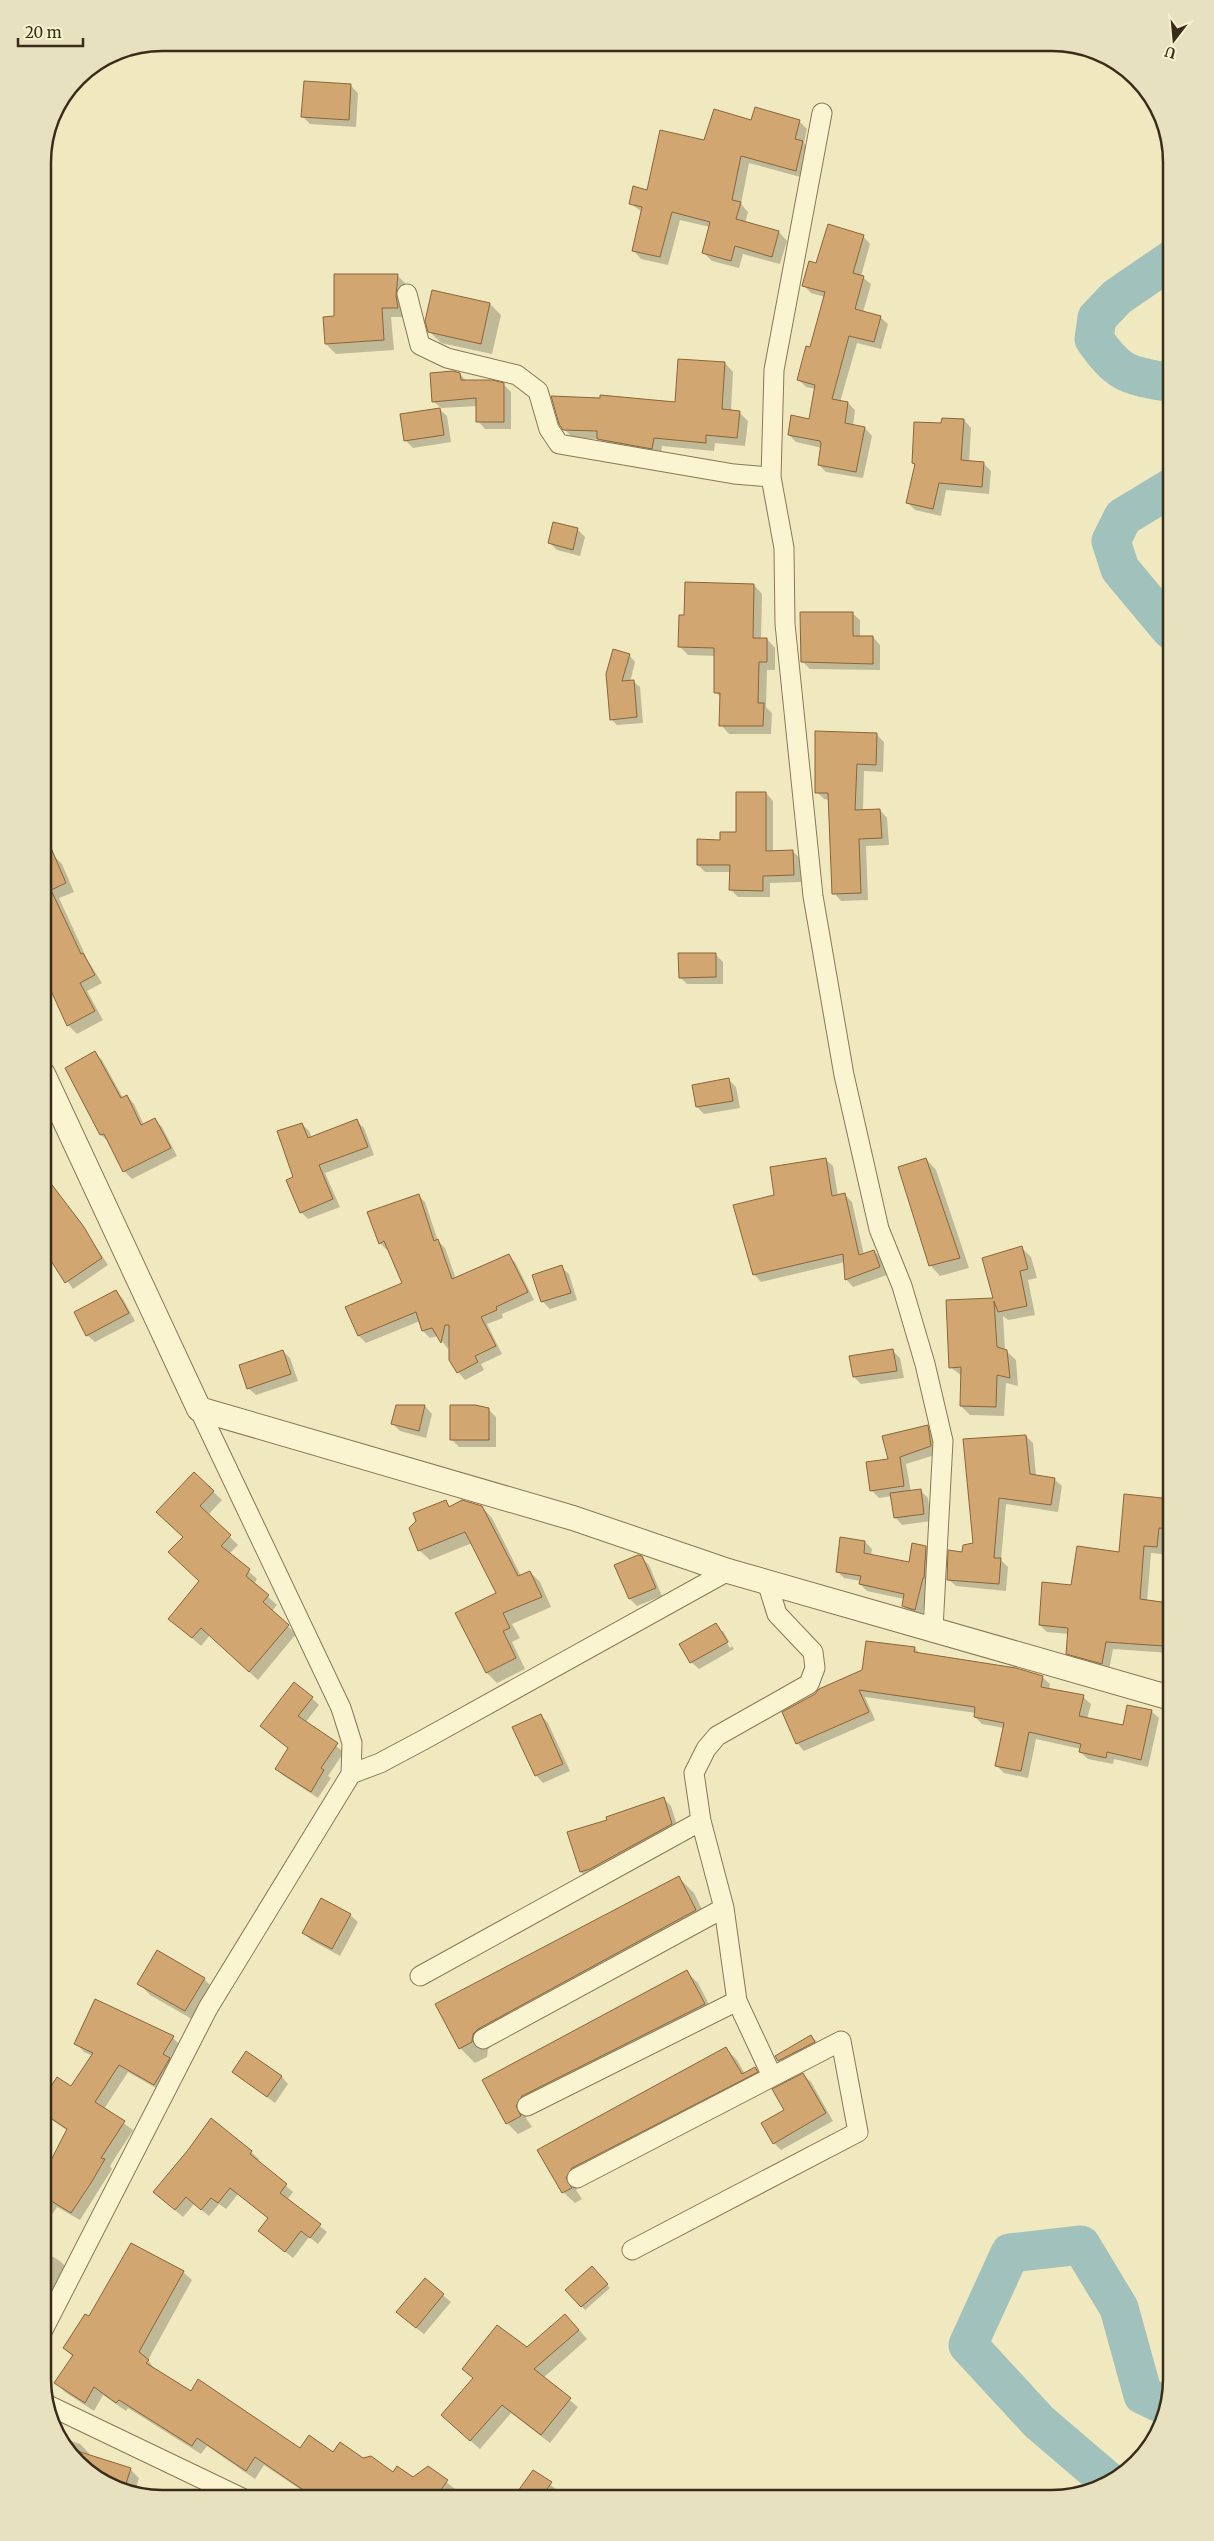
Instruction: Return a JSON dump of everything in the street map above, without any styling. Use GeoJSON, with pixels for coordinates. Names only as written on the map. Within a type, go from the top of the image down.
{"type":"FeatureCollection","features":[{"type":"Feature","properties":{"kind":"street"},"geometry":{"type":"LineString","coordinates":[[822,113],[774,370],[771,477],[784,548],[785,624],[813,896],[844,1075],[878,1229],[902,1286],[925,1364],[943,1441],[934,1629]]}},
{"type":"Feature","properties":{"kind":"street"},"geometry":{"type":"LineString","coordinates":[[407,294],[420,345],[447,358],[517,375],[538,391],[549,429],[559,444],[725,472],[771,477]]}},
{"type":"Feature","properties":{"kind":"street"},"geometry":{"type":"LineString","coordinates":[[51,1091],[341,1708],[352,1743],[351,1774],[208,2008],[51,2313]]}},
{"type":"Feature","properties":{"kind":"street"},"geometry":{"type":"LineString","coordinates":[[199,1409],[573,1518],[728,1571],[1163,1695]]}},
{"type":"Feature","properties":{"kind":"street"},"geometry":{"type":"LineString","coordinates":[[351,1774],[380,1763],[425,1740],[728,1571]]}},
{"type":"Feature","properties":{"kind":"street"},"geometry":{"type":"LineString","coordinates":[[767,1582],[777,1614],[813,1652],[814,1675],[809,1684],[717,1736],[706,1750],[694,1773],[701,1821],[724,1908],[737,2002],[772,2076]]}},
{"type":"Feature","properties":{"kind":"street"},"geometry":{"type":"LineString","coordinates":[[420,1976],[701,1821]]}},
{"type":"Feature","properties":{"kind":"street"},"geometry":{"type":"LineString","coordinates":[[484,2039],[724,1908]]}},
{"type":"Feature","properties":{"kind":"street"},"geometry":{"type":"LineString","coordinates":[[527,2106],[737,2002]]}},
{"type":"Feature","properties":{"kind":"street"},"geometry":{"type":"LineString","coordinates":[[577,2178],[841,2040],[858,2132],[632,2250]]}},
{"type":"Feature","properties":{"kind":"street"},"geometry":{"type":"LineString","coordinates":[[56,2409],[225,2490]]}},
{"type":"Feature","properties":{"kind":"building"},"geometry":{"type":"Polygon","coordinates":[[[304,81],[351,84],[349,120],[301,117],[304,81]]]}},
{"type":"Feature","properties":{"kind":"building"},"geometry":{"type":"Polygon","coordinates":[[[755,107],[800,120],[795,139],[803,141],[796,171],[741,156],[732,200],[741,202],[736,219],[779,231],[772,257],[735,246],[731,261],[702,253],[710,222],[672,212],[660,257],[632,251],[642,207],[629,204],[633,186],[647,190],[660,130],[704,140],[714,109],[751,120],[755,107]]]}},
{"type":"Feature","properties":{"kind":"building"},"geometry":{"type":"Polygon","coordinates":[[[828,224],[864,235],[853,273],[864,276],[855,309],[881,316],[874,342],[849,336],[832,399],[848,402],[845,423],[865,427],[856,472],[818,465],[820,441],[788,435],[791,415],[809,419],[815,385],[797,380],[806,346],[810,347],[825,292],[802,286],[809,261],[816,263],[828,224]]]}},
{"type":"Feature","properties":{"kind":"building"},"geometry":{"type":"Polygon","coordinates":[[[334,274],[398,274],[396,296],[398,308],[382,308],[384,340],[325,344],[323,317],[334,316],[334,274]]]}},
{"type":"Feature","properties":{"kind":"building"},"geometry":{"type":"Polygon","coordinates":[[[432,290],[490,303],[481,344],[428,332],[425,321],[432,290]]]}},
{"type":"Feature","properties":{"kind":"building"},"geometry":{"type":"Polygon","coordinates":[[[678,359],[725,362],[722,409],[740,411],[737,438],[706,435],[706,443],[654,438],[652,449],[597,439],[597,431],[563,430],[559,424],[551,396],[600,398],[600,395],[675,402],[678,359]]]}},
{"type":"Feature","properties":{"kind":"building"},"geometry":{"type":"Polygon","coordinates":[[[453,371],[460,373],[461,380],[492,380],[504,383],[504,422],[476,422],[476,398],[432,402],[430,373],[453,371]]]}},
{"type":"Feature","properties":{"kind":"building"},"geometry":{"type":"Polygon","coordinates":[[[440,408],[444,435],[404,441],[400,414],[440,408]]]}},
{"type":"Feature","properties":{"kind":"building"},"geometry":{"type":"Polygon","coordinates":[[[942,418],[964,419],[961,460],[984,462],[982,487],[939,483],[933,509],[906,503],[915,464],[912,463],[914,422],[941,423],[942,418]]]}},
{"type":"Feature","properties":{"kind":"building"},"geometry":{"type":"Polygon","coordinates":[[[553,522],[578,528],[573,550],[548,543],[553,522]]]}},
{"type":"Feature","properties":{"kind":"building"},"geometry":{"type":"Polygon","coordinates":[[[685,582],[754,584],[753,638],[767,638],[767,662],[759,662],[758,703],[764,703],[763,726],[719,726],[720,693],[714,693],[714,648],[678,647],[679,615],[684,615],[685,582]]]}},
{"type":"Feature","properties":{"kind":"building"},"geometry":{"type":"Polygon","coordinates":[[[800,612],[853,612],[853,636],[873,636],[873,664],[801,662],[800,612]]]}},
{"type":"Feature","properties":{"kind":"building"},"geometry":{"type":"Polygon","coordinates":[[[613,649],[630,654],[622,681],[634,680],[637,717],[610,720],[606,674],[613,649]]]}},
{"type":"Feature","properties":{"kind":"building"},"geometry":{"type":"Polygon","coordinates":[[[815,731],[877,733],[876,765],[857,764],[855,810],[880,809],[882,838],[859,839],[861,893],[832,894],[828,793],[815,793],[815,731]]]}},
{"type":"Feature","properties":{"kind":"building"},"geometry":{"type":"Polygon","coordinates":[[[736,792],[766,792],[766,851],[793,850],[794,875],[763,876],[763,891],[729,890],[730,865],[697,865],[697,839],[720,840],[720,832],[736,832],[736,792]]]}},
{"type":"Feature","properties":{"kind":"building"},"geometry":{"type":"Polygon","coordinates":[[[51,848],[66,883],[51,890],[51,848]]]}},
{"type":"Feature","properties":{"kind":"building"},"geometry":{"type":"Polygon","coordinates":[[[51,890],[81,954],[83,953],[95,975],[80,983],[95,1011],[67,1026],[51,991],[51,890]]]}},
{"type":"Feature","properties":{"kind":"building"},"geometry":{"type":"Polygon","coordinates":[[[678,953],[716,953],[716,977],[679,978],[678,953]]]}},
{"type":"Feature","properties":{"kind":"building"},"geometry":{"type":"Polygon","coordinates":[[[95,1051],[121,1098],[127,1095],[141,1125],[155,1118],[171,1148],[123,1172],[104,1134],[100,1135],[65,1068],[95,1051]]]}},
{"type":"Feature","properties":{"kind":"building"},"geometry":{"type":"Polygon","coordinates":[[[729,1078],[733,1101],[696,1107],[692,1085],[729,1078]]]}},
{"type":"Feature","properties":{"kind":"building"},"geometry":{"type":"Polygon","coordinates":[[[357,1119],[368,1147],[319,1165],[333,1199],[300,1213],[286,1180],[293,1177],[277,1131],[302,1123],[308,1138],[357,1119]]]}},
{"type":"Feature","properties":{"kind":"building"},"geometry":{"type":"Polygon","coordinates":[[[826,1158],[832,1196],[845,1193],[859,1255],[874,1250],[880,1267],[845,1280],[843,1254],[753,1275],[733,1205],[774,1195],[770,1167],[826,1158]]]}},
{"type":"Feature","properties":{"kind":"building"},"geometry":{"type":"Polygon","coordinates":[[[926,1158],[960,1258],[929,1266],[898,1167],[926,1158]]]}},
{"type":"Feature","properties":{"kind":"building"},"geometry":{"type":"Polygon","coordinates":[[[51,1184],[84,1227],[102,1258],[65,1283],[51,1261],[51,1184]]]}},
{"type":"Feature","properties":{"kind":"building"},"geometry":{"type":"Polygon","coordinates":[[[419,1194],[434,1241],[438,1239],[452,1279],[509,1254],[528,1292],[496,1307],[497,1310],[481,1317],[496,1346],[475,1356],[478,1362],[457,1373],[449,1360],[449,1325],[445,1325],[441,1343],[432,1328],[422,1331],[416,1312],[358,1336],[345,1307],[402,1283],[384,1241],[379,1244],[367,1212],[419,1194]]]}},
{"type":"Feature","properties":{"kind":"building"},"geometry":{"type":"Polygon","coordinates":[[[1022,1246],[1028,1269],[1020,1271],[1027,1306],[998,1312],[994,1301],[997,1347],[1007,1350],[1010,1378],[997,1375],[996,1407],[960,1406],[961,1367],[949,1368],[946,1300],[993,1298],[982,1258],[1022,1246]]]}},
{"type":"Feature","properties":{"kind":"building"},"geometry":{"type":"Polygon","coordinates":[[[562,1265],[571,1293],[541,1302],[532,1275],[562,1265]]]}},
{"type":"Feature","properties":{"kind":"building"},"geometry":{"type":"Polygon","coordinates":[[[116,1290],[129,1313],[86,1336],[74,1312],[116,1290]]]}},
{"type":"Feature","properties":{"kind":"building"},"geometry":{"type":"Polygon","coordinates":[[[893,1349],[897,1371],[853,1377],[849,1356],[893,1349]]]}},
{"type":"Feature","properties":{"kind":"building"},"geometry":{"type":"Polygon","coordinates":[[[283,1350],[291,1374],[247,1389],[239,1365],[283,1350]]]}},
{"type":"Feature","properties":{"kind":"building"},"geometry":{"type":"Polygon","coordinates":[[[396,1405],[425,1405],[419,1431],[391,1424],[396,1405]]]}},
{"type":"Feature","properties":{"kind":"building"},"geometry":{"type":"Polygon","coordinates":[[[450,1405],[475,1405],[489,1408],[489,1440],[450,1440],[450,1405]]]}},
{"type":"Feature","properties":{"kind":"building"},"geometry":{"type":"Polygon","coordinates":[[[928,1425],[931,1446],[900,1457],[904,1486],[870,1491],[866,1462],[888,1459],[882,1436],[928,1425]]]}},
{"type":"Feature","properties":{"kind":"building"},"geometry":{"type":"Polygon","coordinates":[[[1026,1435],[1030,1474],[1055,1478],[1051,1505],[999,1498],[994,1558],[1001,1558],[999,1584],[947,1580],[948,1550],[962,1552],[963,1545],[973,1543],[963,1439],[1026,1435]]]}},
{"type":"Feature","properties":{"kind":"building"},"geometry":{"type":"Polygon","coordinates":[[[194,1472],[214,1491],[200,1506],[231,1535],[221,1546],[250,1569],[246,1576],[269,1595],[263,1602],[289,1625],[249,1672],[201,1628],[192,1638],[168,1619],[199,1581],[168,1552],[183,1537],[156,1512],[194,1472]]]}},
{"type":"Feature","properties":{"kind":"building"},"geometry":{"type":"Polygon","coordinates":[[[921,1489],[924,1514],[894,1518],[890,1493],[921,1489]]]}},
{"type":"Feature","properties":{"kind":"building"},"geometry":{"type":"Polygon","coordinates":[[[1124,1494],[1163,1498],[1163,1528],[1159,1528],[1157,1547],[1144,1546],[1140,1599],[1163,1602],[1163,1646],[1106,1642],[1102,1664],[1066,1654],[1068,1628],[1039,1625],[1042,1582],[1071,1585],[1077,1546],[1119,1552],[1124,1494]]]}},
{"type":"Feature","properties":{"kind":"building"},"geometry":{"type":"Polygon","coordinates":[[[446,1500],[449,1507],[462,1500],[482,1506],[518,1576],[530,1571],[542,1597],[503,1613],[510,1628],[503,1631],[516,1658],[486,1673],[455,1613],[496,1593],[465,1532],[418,1551],[409,1528],[416,1521],[413,1513],[446,1500]]]}},
{"type":"Feature","properties":{"kind":"building"},"geometry":{"type":"Polygon","coordinates":[[[840,1537],[865,1541],[864,1553],[909,1562],[912,1543],[926,1546],[924,1578],[915,1610],[902,1606],[904,1594],[859,1584],[861,1576],[836,1572],[840,1537]]]}},
{"type":"Feature","properties":{"kind":"building"},"geometry":{"type":"Polygon","coordinates":[[[638,1555],[642,1556],[656,1588],[629,1599],[614,1565],[638,1555]]]}},
{"type":"Feature","properties":{"kind":"building"},"geometry":{"type":"Polygon","coordinates":[[[716,1623],[728,1642],[690,1663],[679,1644],[716,1623]]]}},
{"type":"Feature","properties":{"kind":"building"},"geometry":{"type":"Polygon","coordinates":[[[866,1641],[915,1647],[914,1652],[1016,1668],[1043,1676],[1041,1687],[1084,1695],[1079,1716],[1123,1725],[1127,1705],[1152,1710],[1141,1760],[1107,1752],[1106,1758],[1079,1752],[1081,1744],[1029,1732],[1021,1771],[995,1766],[1004,1723],[974,1717],[975,1707],[859,1690],[869,1712],[796,1744],[782,1712],[815,1694],[819,1689],[862,1670],[866,1641]]]}},
{"type":"Feature","properties":{"kind":"building"},"geometry":{"type":"Polygon","coordinates":[[[294,1682],[313,1697],[298,1716],[338,1743],[321,1768],[324,1770],[311,1792],[275,1769],[288,1748],[260,1726],[294,1682]]]}},
{"type":"Feature","properties":{"kind":"building"},"geometry":{"type":"Polygon","coordinates":[[[541,1714],[563,1764],[535,1776],[512,1727],[541,1714]]]}},
{"type":"Feature","properties":{"kind":"building"},"geometry":{"type":"Polygon","coordinates":[[[664,1797],[672,1824],[590,1869],[580,1872],[567,1832],[607,1820],[606,1817],[664,1797]]]}},
{"type":"Feature","properties":{"kind":"building"},"geometry":{"type":"Polygon","coordinates":[[[679,1876],[696,1910],[478,2029],[473,2034],[472,2042],[459,2049],[435,2004],[679,1876]]]}},
{"type":"Feature","properties":{"kind":"building"},"geometry":{"type":"Polygon","coordinates":[[[321,1898],[351,1914],[332,1949],[302,1933],[321,1898]]]}},
{"type":"Feature","properties":{"kind":"building"},"geometry":{"type":"Polygon","coordinates":[[[157,1950],[205,1978],[185,2011],[137,1984],[157,1950]]]}},
{"type":"Feature","properties":{"kind":"building"},"geometry":{"type":"Polygon","coordinates":[[[687,1970],[705,2004],[522,2096],[516,2106],[521,2116],[506,2124],[482,2080],[687,1970]]]}},
{"type":"Feature","properties":{"kind":"building"},"geometry":{"type":"Polygon","coordinates":[[[95,1999],[174,2036],[163,2054],[170,2058],[154,2085],[119,2065],[95,2102],[125,2121],[101,2158],[105,2159],[91,2183],[71,2213],[51,2201],[51,2160],[67,2129],[51,2118],[51,2086],[57,2077],[71,2086],[93,2053],[74,2044],[95,1999]]]}},
{"type":"Feature","properties":{"kind":"building"},"geometry":{"type":"Polygon","coordinates":[[[811,2035],[815,2042],[778,2061],[775,2056],[811,2035]]]}},
{"type":"Feature","properties":{"kind":"building"},"geometry":{"type":"Polygon","coordinates":[[[726,2047],[742,2074],[755,2067],[758,2072],[572,2168],[566,2178],[572,2188],[562,2193],[537,2150],[726,2047]]]}},
{"type":"Feature","properties":{"kind":"building"},"geometry":{"type":"Polygon","coordinates":[[[246,2051],[282,2076],[267,2097],[232,2072],[246,2051]]]}},
{"type":"Feature","properties":{"kind":"building"},"geometry":{"type":"Polygon","coordinates":[[[803,2073],[826,2113],[773,2144],[761,2123],[784,2110],[772,2089],[803,2073]]]}},
{"type":"Feature","properties":{"kind":"building"},"geometry":{"type":"Polygon","coordinates":[[[211,2118],[252,2151],[250,2154],[287,2184],[280,2193],[321,2224],[310,2238],[301,2231],[285,2252],[258,2231],[268,2218],[230,2188],[218,2203],[211,2198],[201,2210],[186,2197],[175,2210],[153,2192],[188,2150],[211,2118]]]}},
{"type":"Feature","properties":{"kind":"building"},"geometry":{"type":"Polygon","coordinates":[[[131,2243],[184,2271],[139,2352],[149,2360],[146,2363],[191,2391],[198,2379],[300,2448],[309,2435],[333,2452],[340,2442],[363,2458],[371,2456],[393,2472],[397,2466],[413,2477],[428,2466],[448,2480],[441,2490],[303,2490],[255,2457],[246,2471],[197,2438],[192,2446],[119,2400],[116,2403],[94,2387],[85,2403],[54,2383],[73,2355],[63,2348],[85,2314],[89,2316],[131,2243]]]}},
{"type":"Feature","properties":{"kind":"building"},"geometry":{"type":"Polygon","coordinates":[[[592,2266],[608,2284],[581,2307],[565,2290],[592,2266]]]}},
{"type":"Feature","properties":{"kind":"building"},"geometry":{"type":"Polygon","coordinates":[[[425,2278],[444,2294],[416,2328],[396,2312],[425,2278]]]}},
{"type":"Feature","properties":{"kind":"building"},"geometry":{"type":"Polygon","coordinates":[[[565,2314],[579,2330],[534,2369],[571,2398],[541,2435],[502,2405],[470,2441],[441,2415],[473,2378],[462,2369],[497,2325],[527,2347],[565,2314]]]}},
{"type":"Feature","properties":{"kind":"building"},"geometry":{"type":"Polygon","coordinates":[[[79,2452],[131,2468],[126,2484],[95,2467],[79,2452]]]}},
{"type":"Feature","properties":{"kind":"building"},"geometry":{"type":"Polygon","coordinates":[[[533,2470],[552,2482],[546,2490],[519,2490],[533,2470]]]}},
{"type":"Feature","properties":{"kind":"waterway"},"geometry":{"type":"LineString","coordinates":[[1163,265],[1117,297],[1097,318],[1094,339],[1111,360],[1126,372],[1163,382]]}},
{"type":"Feature","properties":{"kind":"waterway"},"geometry":{"type":"LineString","coordinates":[[1163,493],[1123,517],[1111,541],[1120,569],[1163,620]]}},
{"type":"Feature","properties":{"kind":"waterway"},"geometry":{"type":"LineString","coordinates":[[1103,2477],[1039,2422],[968,2345],[1010,2253],[1081,2245],[1119,2308],[1143,2395],[1160,2403]]}}]}
